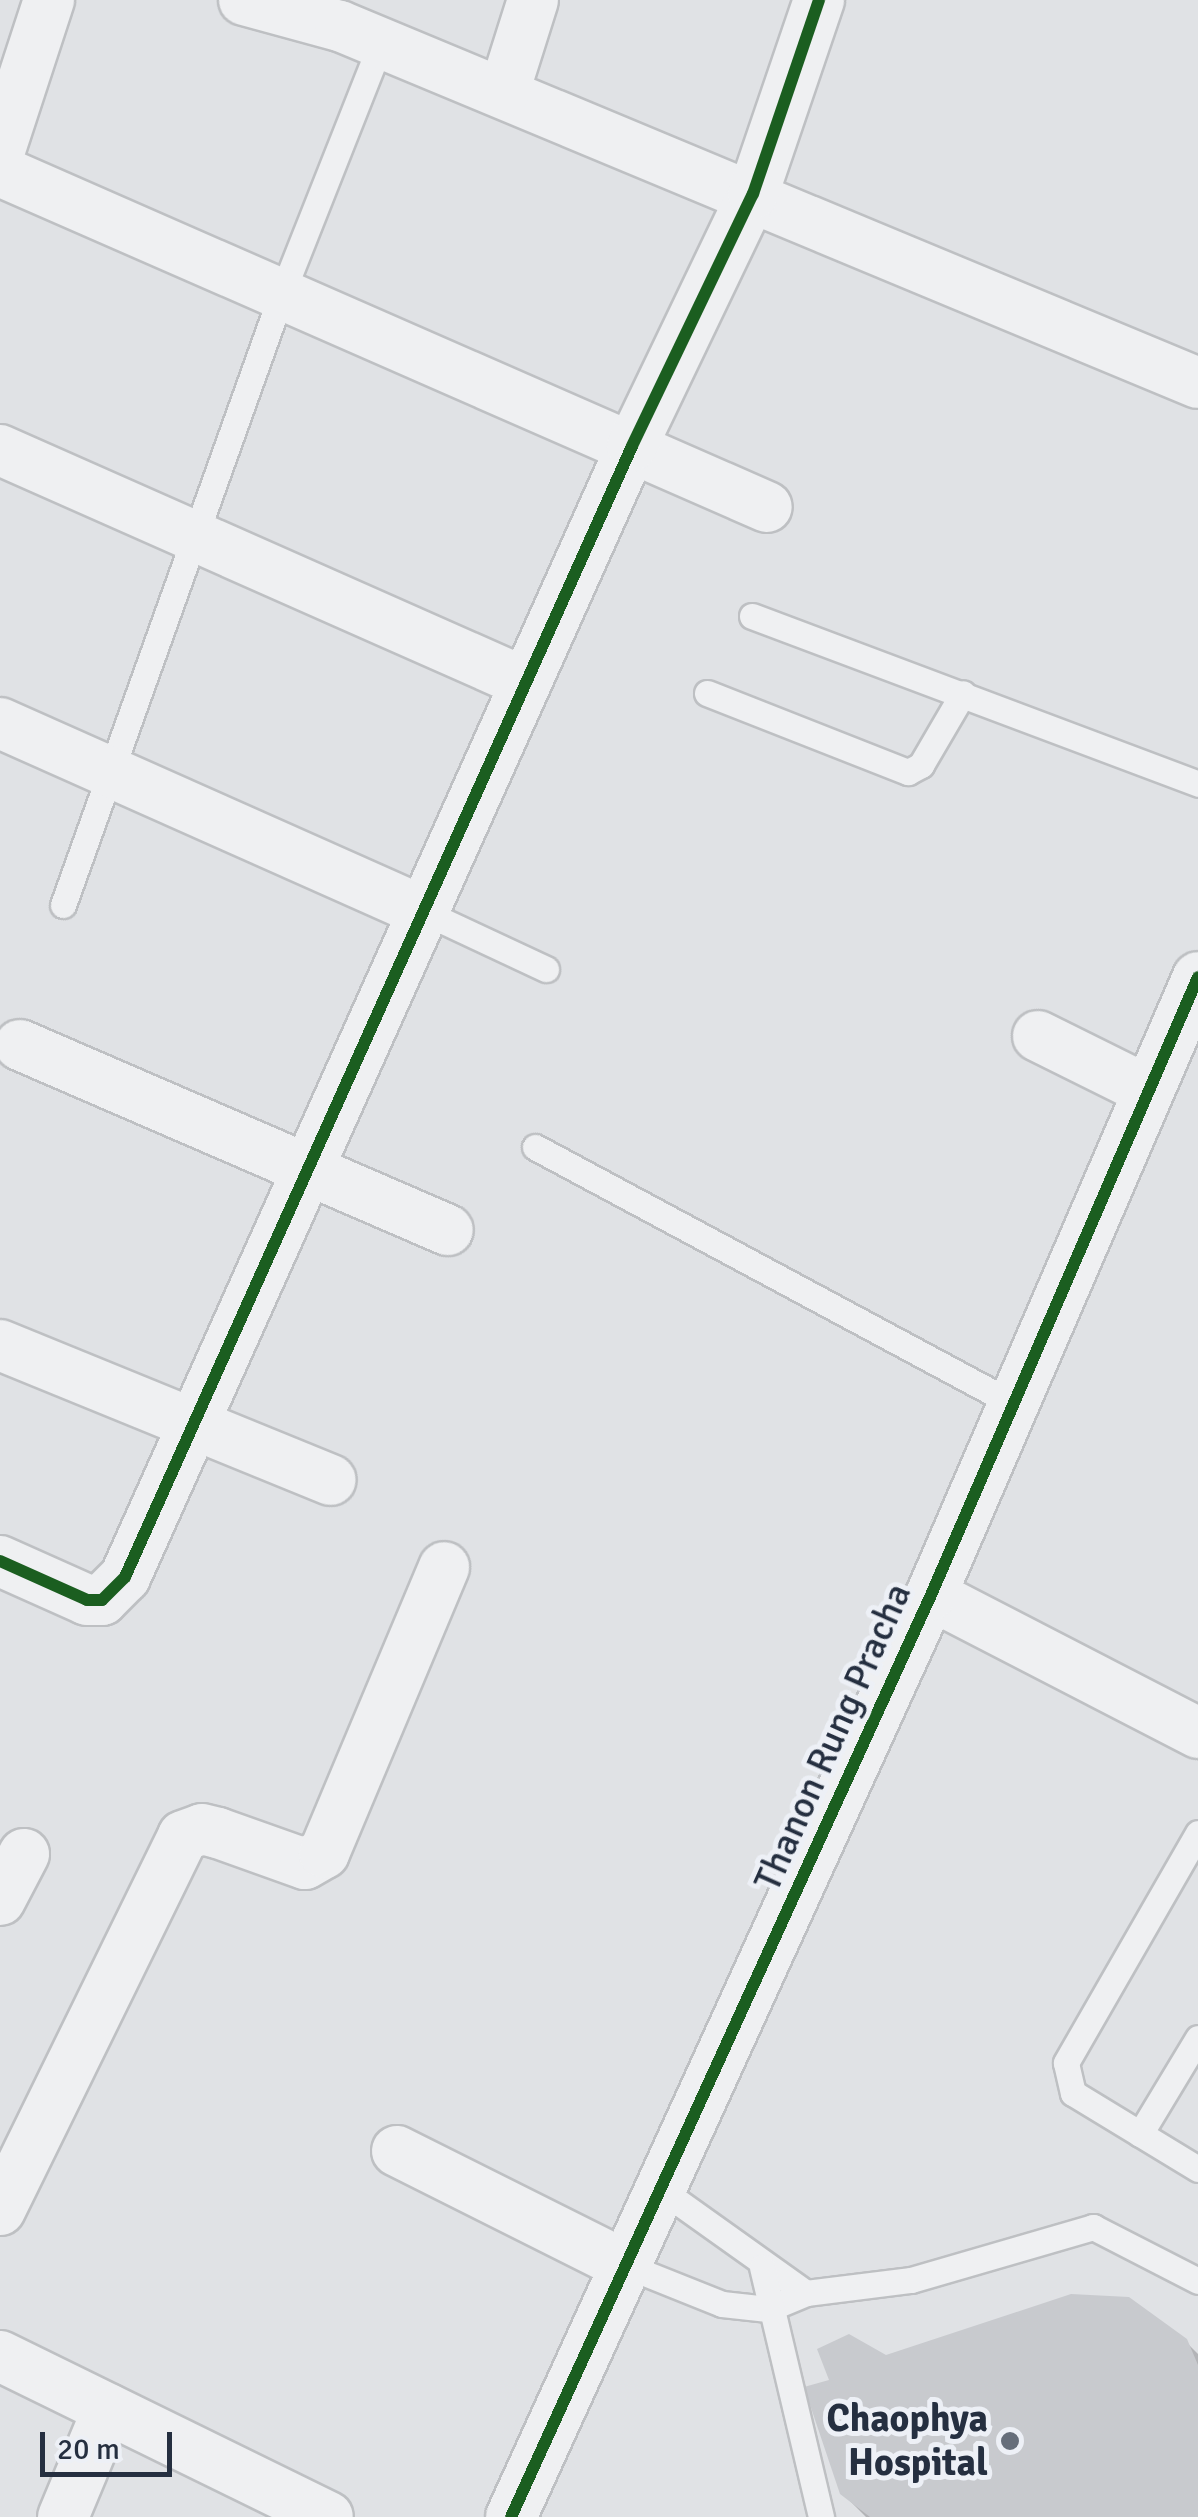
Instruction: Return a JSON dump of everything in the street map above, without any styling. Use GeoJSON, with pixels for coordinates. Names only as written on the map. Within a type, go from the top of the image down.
{"type":"FeatureCollection","features":[{"type":"Feature","properties":{"kind":"street"},"geometry":{"type":"LineString","coordinates":[[0,150],[48,0]]}},
{"type":"Feature","properties":{"kind":"street"},"geometry":{"type":"LineString","coordinates":[[244,0],[356,23],[504,92],[1198,383]]}},
{"type":"Feature","properties":{"kind":"street"},"geometry":{"type":"LineString","coordinates":[[504,92],[532,0]]}},
{"type":"Feature","properties":{"kind":"street"},"geometry":{"type":"LineString","coordinates":[[0,1561],[88,1600],[102,1600],[125,1577],[196,1424],[304,1170],[632,446],[753,194],[819,0]]}},
{"type":"Feature","properties":{"kind":"street"},"geometry":{"type":"LineString","coordinates":[[0,171],[768,507]]}},
{"type":"Feature","properties":{"kind":"street"},"geometry":{"type":"LineString","coordinates":[[0,450],[526,683]]}},
{"type":"Feature","properties":{"kind":"street"},"geometry":{"type":"LineString","coordinates":[[0,723],[422,910]]}},
{"type":"Feature","properties":{"kind":"street","name":"Thanon Rung Pracha"},"geometry":{"type":"LineString","coordinates":[[512,2517],[932,1595],[1198,977]]}},
{"type":"Feature","properties":{"kind":"street"},"geometry":{"type":"LineString","coordinates":[[1038,1036],[1148,1090]]}},
{"type":"Feature","properties":{"kind":"street"},"geometry":{"type":"LineString","coordinates":[[20,1045],[448,1230]]}},
{"type":"Feature","properties":{"kind":"street"},"geometry":{"type":"LineString","coordinates":[[0,1344],[330,1480]]}},
{"type":"Feature","properties":{"kind":"street"},"geometry":{"type":"LineString","coordinates":[[0,2210],[184,1836],[218,1832],[305,1864],[324,1853],[444,1567]]}},
{"type":"Feature","properties":{"kind":"street"},"geometry":{"type":"LineString","coordinates":[[932,1595],[1198,1733]]}},
{"type":"Feature","properties":{"kind":"street"},"geometry":{"type":"LineString","coordinates":[[0,1900],[24,1854]]}},
{"type":"Feature","properties":{"kind":"street"},"geometry":{"type":"LineString","coordinates":[[398,2151],[627,2266]]}},
{"type":"Feature","properties":{"kind":"street"},"geometry":{"type":"LineString","coordinates":[[0,2356],[318,2515]]}},
{"type":"Feature","properties":{"kind":"street"},"geometry":{"type":"LineString","coordinates":[[63,2517],[108,2408]]}},
{"type":"Feature","properties":{"kind":"lane"},"geometry":{"type":"LineString","coordinates":[[63,906],[282,293],[356,23]]}},
{"type":"Feature","properties":{"kind":"lane"},"geometry":{"type":"LineString","coordinates":[[752,616],[1198,784]]}},
{"type":"Feature","properties":{"kind":"lane"},"geometry":{"type":"LineString","coordinates":[[708,693],[908,772],[921,765],[963,693]]}},
{"type":"Feature","properties":{"kind":"lane"},"geometry":{"type":"LineString","coordinates":[[422,910],[546,969]]}},
{"type":"Feature","properties":{"kind":"lane"},"geometry":{"type":"LineString","coordinates":[[535,1147],[1012,1403]]}},
{"type":"Feature","properties":{"kind":"lane"},"geometry":{"type":"LineString","coordinates":[[1198,1833],[1066,2063],[1073,2093],[1198,2168]]}},
{"type":"Feature","properties":{"kind":"lane"},"geometry":{"type":"LineString","coordinates":[[1140,2134],[1198,2038]]}},
{"type":"Feature","properties":{"kind":"lane"},"geometry":{"type":"LineString","coordinates":[[660,2189],[762,2266],[806,2293]]}},
{"type":"Feature","properties":{"kind":"lane"},"geometry":{"type":"LineString","coordinates":[[627,2266],[722,2304],[768,2310],[806,2293],[911,2280],[1092,2228],[1198,2281]]}},
{"type":"Feature","properties":{"kind":"lane"},"geometry":{"type":"LineString","coordinates":[[762,2266],[768,2310],[821,2517]]}},
{"type":"Feature","properties":{"kind":"building","name":"Chaophya Hospital"},"geometry":{"type":"Polygon","coordinates":[[[1071,2294],[1129,2297],[1187,2339],[1198,2365],[1198,2517],[870,2517],[840,2494],[804,2387],[829,2380],[817,2349],[849,2334],[886,2355],[1071,2294]]]}},
{"type":"Feature","properties":{"kind":"cycle path"},"geometry":{"type":"LineString","coordinates":[[0,1561],[87,1600],[102,1600],[125,1577],[632,446],[753,194],[819,0]]}},
{"type":"Feature","properties":{"kind":"cycle path"},"geometry":{"type":"LineString","coordinates":[[511,2517],[931,1595],[1198,977]]}},
{"type":"Feature","properties":{"kind":"place","name":"Chaophya Hospital"},"geometry":{"type":"Point","coordinates":[1010,2441]}}]}
